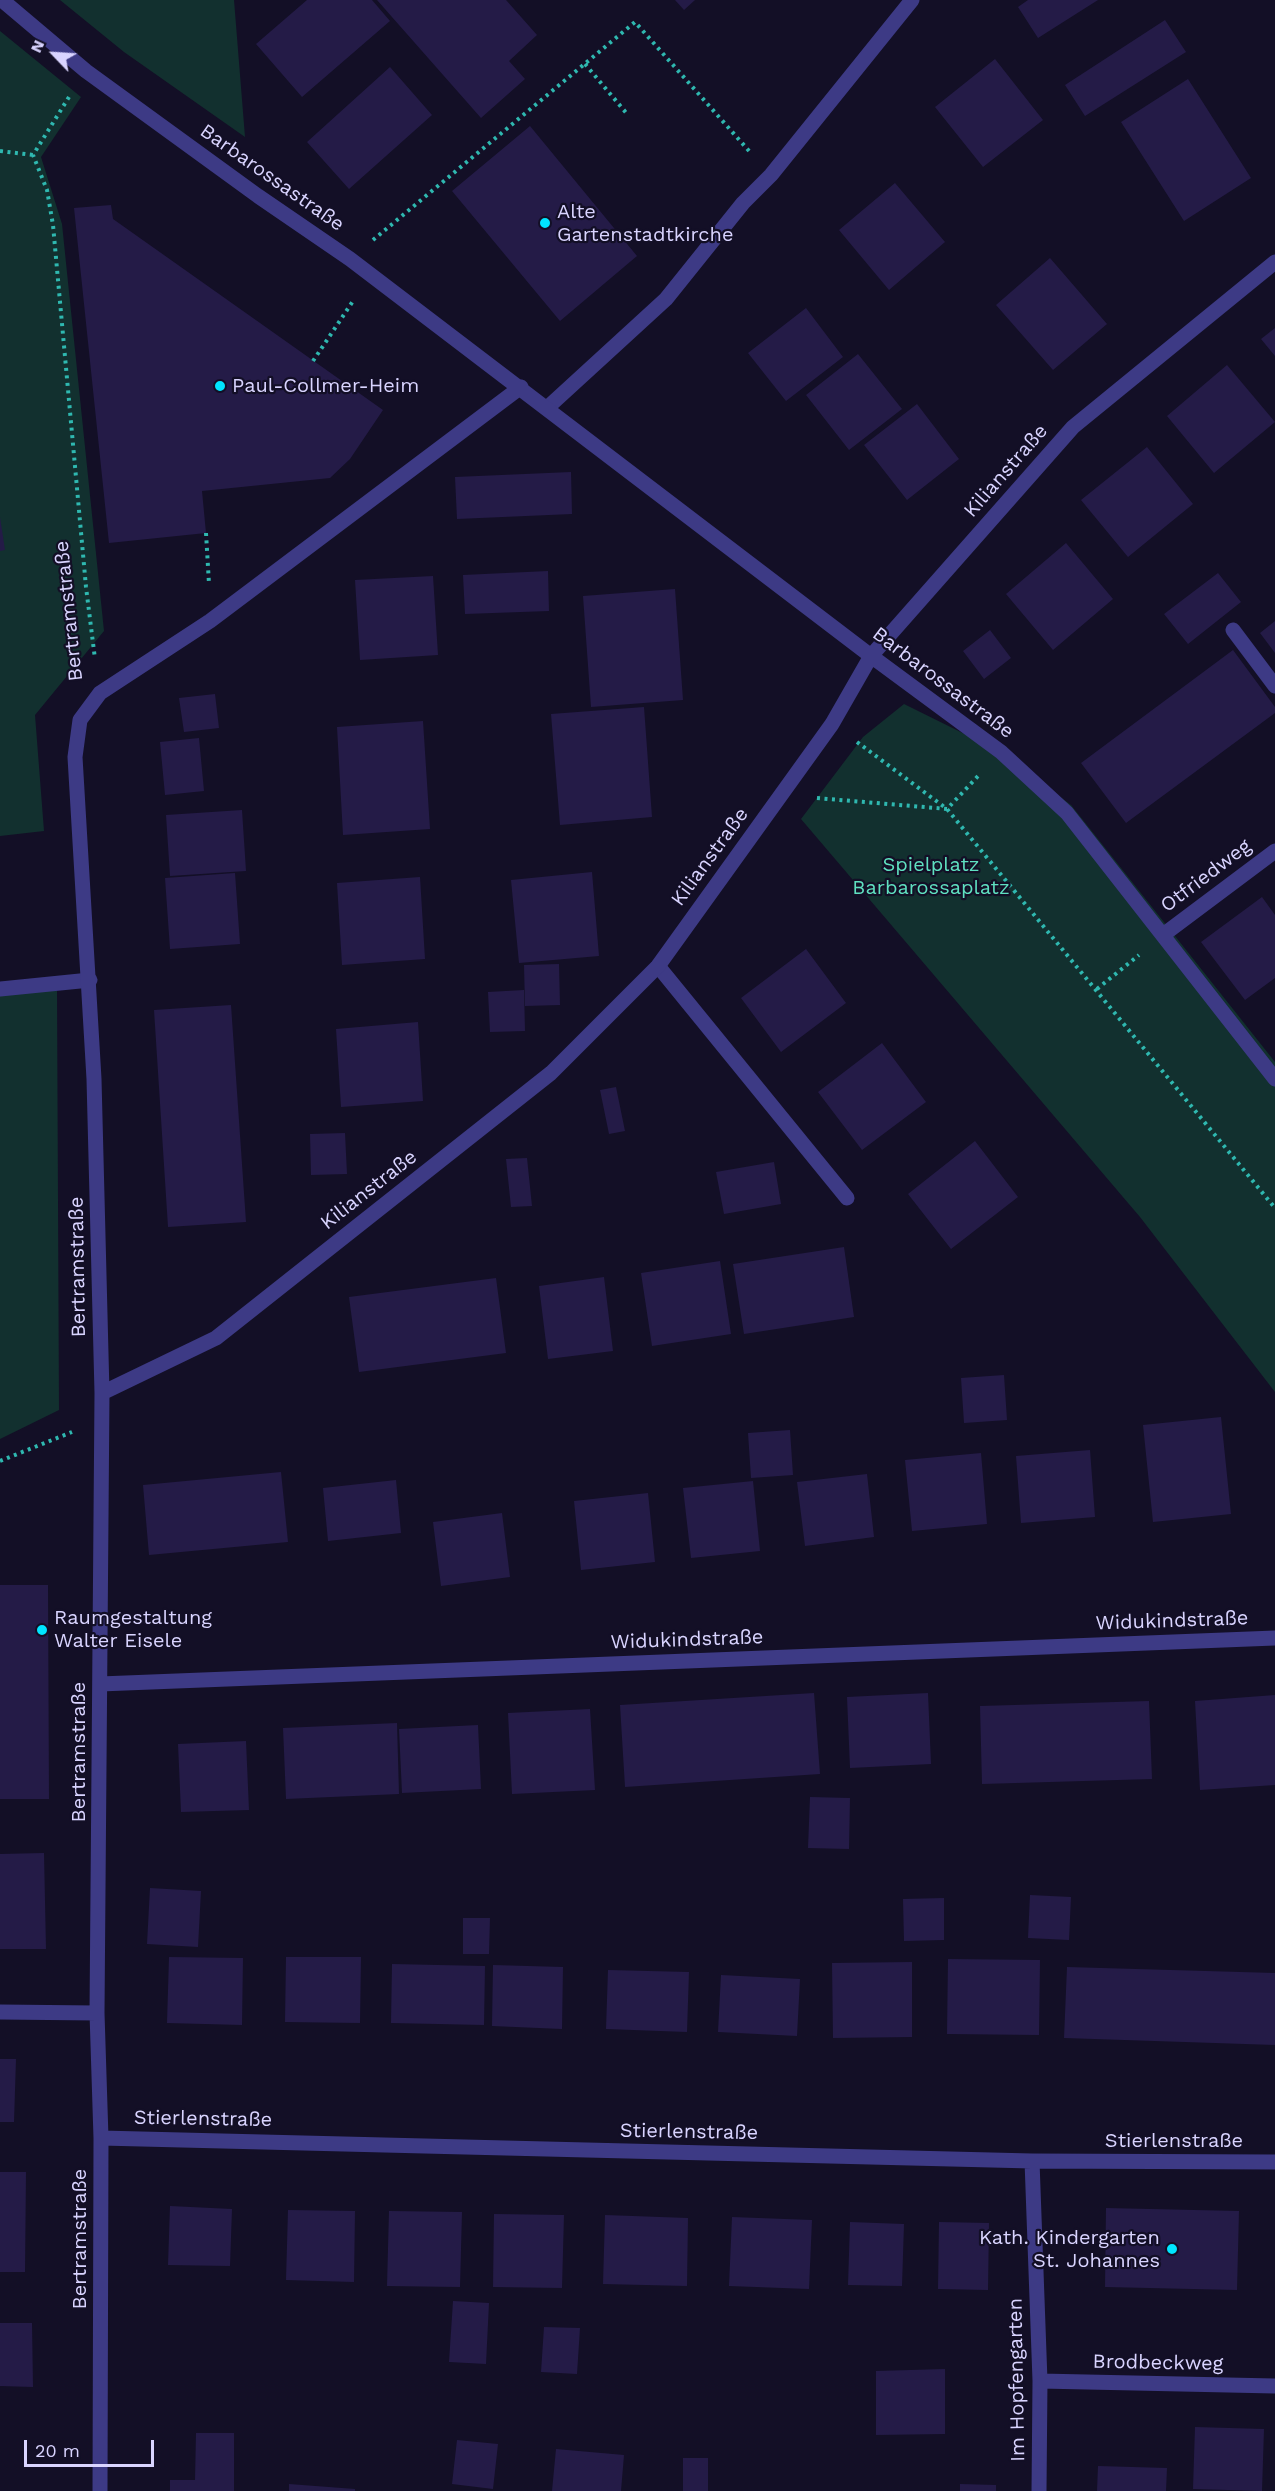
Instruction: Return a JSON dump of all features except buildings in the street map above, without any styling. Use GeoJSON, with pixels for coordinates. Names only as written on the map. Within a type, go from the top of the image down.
{"type":"FeatureCollection","features":[{"type":"Feature","properties":{"kind":"street","name":"Barbarossastraße"},"geometry":{"type":"LineString","coordinates":[[2,0],[86,71],[258,196],[350,259],[871,656],[1001,752],[1067,813],[1275,1079]]}},
{"type":"Feature","properties":{"kind":"street"},"geometry":{"type":"LineString","coordinates":[[547,408],[666,299],[743,203],[771,175],[912,0]]}},
{"type":"Feature","properties":{"kind":"street","name":"Kilianstraße"},"geometry":{"type":"LineString","coordinates":[[102,1393],[216,1338],[551,1072],[658,966],[832,724],[871,656],[1073,427],[1275,262]]}},
{"type":"Feature","properties":{"kind":"street"},"geometry":{"type":"LineString","coordinates":[[100,693],[210,621],[520,387]]}},
{"type":"Feature","properties":{"kind":"street"},"geometry":{"type":"LineString","coordinates":[[1233,630],[1275,686]]}},
{"type":"Feature","properties":{"kind":"street","name":"Bertramstraße"},"geometry":{"type":"LineString","coordinates":[[100,693],[80,720],[75,757],[90,980],[102,1393],[97,2013],[101,2138],[100,2491]]}},
{"type":"Feature","properties":{"kind":"street","name":"Otfriedweg"},"geometry":{"type":"LineString","coordinates":[[1163,935],[1275,851]]}},
{"type":"Feature","properties":{"kind":"street"},"geometry":{"type":"LineString","coordinates":[[658,966],[847,1198]]}},
{"type":"Feature","properties":{"kind":"street"},"geometry":{"type":"LineString","coordinates":[[0,989],[90,980]]}},
{"type":"Feature","properties":{"kind":"street","name":"Widukindstraße"},"geometry":{"type":"LineString","coordinates":[[100,1684],[1275,1638]]}},
{"type":"Feature","properties":{"kind":"street"},"geometry":{"type":"LineString","coordinates":[[0,2012],[97,2013]]}},
{"type":"Feature","properties":{"kind":"street","name":"Stierlenstraße"},"geometry":{"type":"LineString","coordinates":[[101,2138],[1032,2161],[1275,2162]]}},
{"type":"Feature","properties":{"kind":"street","name":"Im Hopfengarten"},"geometry":{"type":"LineString","coordinates":[[1032,2161],[1040,2381],[1040,2491]]}},
{"type":"Feature","properties":{"kind":"street","name":"Brodbeckweg"},"geometry":{"type":"LineString","coordinates":[[1040,2381],[1275,2386]]}},
{"type":"Feature","properties":{"kind":"path"},"geometry":{"type":"LineString","coordinates":[[350,259],[635,22],[771,175]]}},
{"type":"Feature","properties":{"kind":"path"},"geometry":{"type":"LineString","coordinates":[[585,64],[628,115]]}},
{"type":"Feature","properties":{"kind":"path"},"geometry":{"type":"LineString","coordinates":[[0,151],[33,155],[86,71]]}},
{"type":"Feature","properties":{"kind":"path","name":"Bertramstraße"},"geometry":{"type":"LineString","coordinates":[[33,155],[46,190],[53,225],[86,587],[100,693]]}},
{"type":"Feature","properties":{"kind":"path"},"geometry":{"type":"LineString","coordinates":[[313,361],[371,276]]}},
{"type":"Feature","properties":{"kind":"path"},"geometry":{"type":"LineString","coordinates":[[206,533],[210,621]]}},
{"type":"Feature","properties":{"kind":"path"},"geometry":{"type":"LineString","coordinates":[[832,724],[947,809],[1275,1208]]}},
{"type":"Feature","properties":{"kind":"path"},"geometry":{"type":"LineString","coordinates":[[947,809],[1001,752]]}},
{"type":"Feature","properties":{"kind":"path"},"geometry":{"type":"LineString","coordinates":[[781,795],[947,809]]}},
{"type":"Feature","properties":{"kind":"path"},"geometry":{"type":"LineString","coordinates":[[1097,989],[1163,935]]}},
{"type":"Feature","properties":{"kind":"path"},"geometry":{"type":"LineString","coordinates":[[0,1461],[102,1420]]}},
{"type":"Feature","properties":{"kind":"green space"},"geometry":{"type":"Polygon","coordinates":[[[60,0],[234,0],[245,137],[124,52],[60,0]]]}},
{"type":"Feature","properties":{"kind":"green space"},"geometry":{"type":"Polygon","coordinates":[[[0,31],[81,97],[41,157],[62,224],[104,631],[35,715],[44,831],[0,836],[0,31]]]}},
{"type":"Feature","properties":{"kind":"green space","name":"Spielplatz Barbarossaplatz"},"geometry":{"type":"Polygon","coordinates":[[[904,704],[1001,752],[1071,805],[1275,1062],[1275,1392],[1140,1217],[801,819],[863,737],[904,704]]]}},
{"type":"Feature","properties":{"kind":"green space"},"geometry":{"type":"Polygon","coordinates":[[[57,989],[59,1410],[0,1439],[0,995],[57,989]]]}},
{"type":"Feature","properties":{"kind":"place","name":"Alte Gartenstadtkirche"},"geometry":{"type":"Point","coordinates":[545,223]}},
{"type":"Feature","properties":{"kind":"place","name":"Paul-Collmer-Heim"},"geometry":{"type":"Point","coordinates":[220,386]}},
{"type":"Feature","properties":{"kind":"place","name":"Raumgestaltung Walter Eisele"},"geometry":{"type":"Point","coordinates":[42,1630]}},
{"type":"Feature","properties":{"kind":"place","name":"Kath. Kindergarten St. Johannes"},"geometry":{"type":"Point","coordinates":[1172,2249]}}]}
